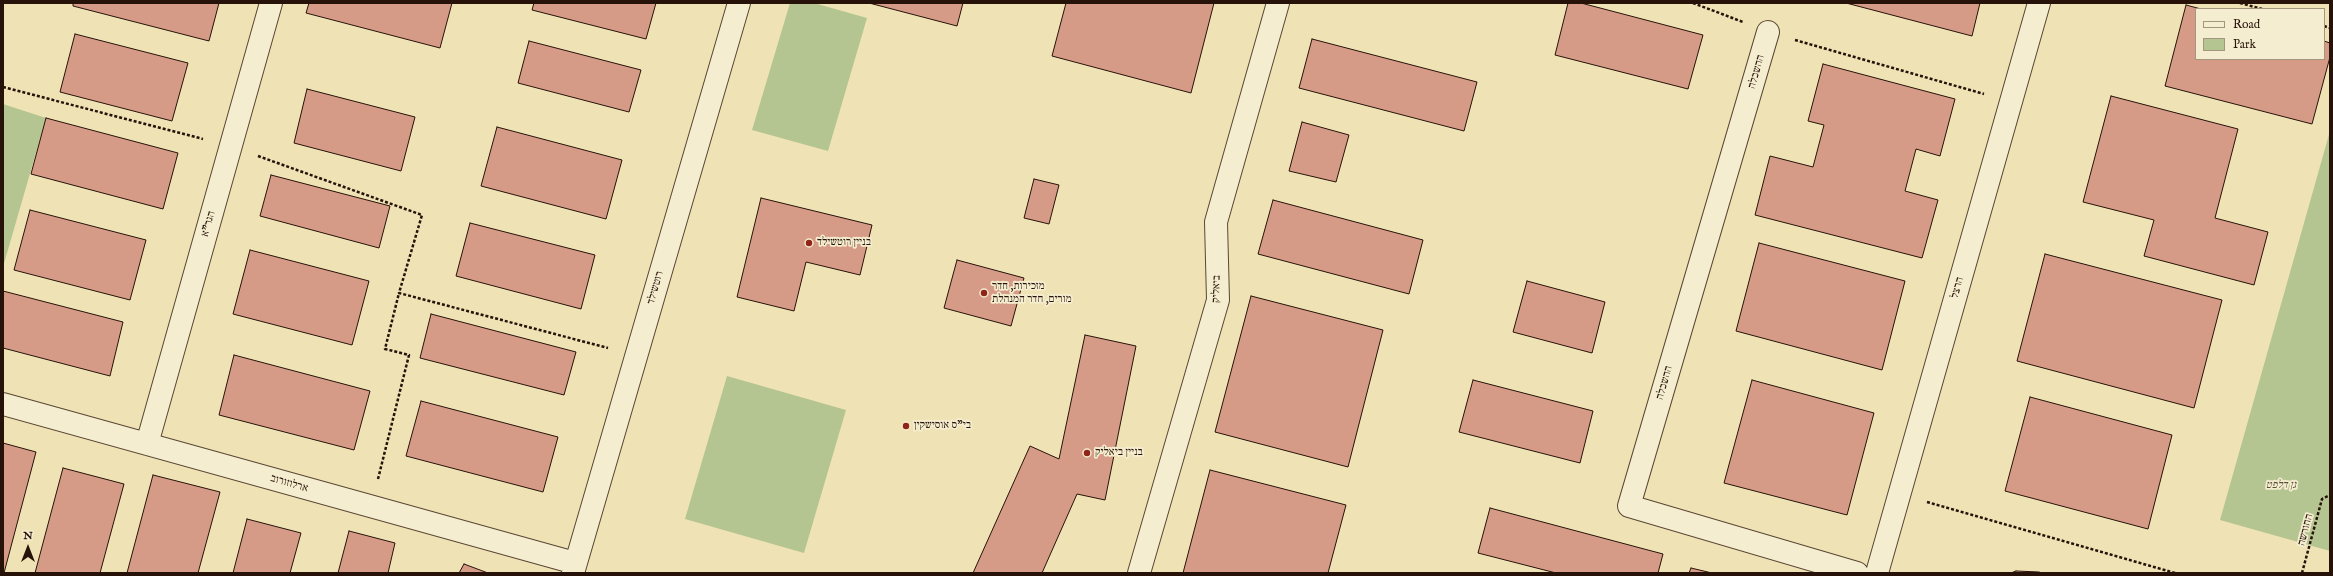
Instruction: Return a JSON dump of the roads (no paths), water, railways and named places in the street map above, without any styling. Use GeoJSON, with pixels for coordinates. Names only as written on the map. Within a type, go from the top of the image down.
{"type":"FeatureCollection","features":[{"type":"Feature","properties":{"kind":"street","name":"הגר\"א"},"geometry":{"type":"LineString","coordinates":[[146,444],[271,3]]}},
{"type":"Feature","properties":{"kind":"street","name":"רוטשילד"},"geometry":{"type":"LineString","coordinates":[[574,568],[739,3]]}},
{"type":"Feature","properties":{"kind":"street","name":"ביאליק"},"geometry":{"type":"LineString","coordinates":[[1139,573],[1218,300],[1216,222],[1278,3]]}},
{"type":"Feature","properties":{"kind":"street","name":"הרצל"},"geometry":{"type":"LineString","coordinates":[[1877,573],[2039,3]]}},
{"type":"Feature","properties":{"kind":"street","name":"ההשכלה"},"geometry":{"type":"LineString","coordinates":[[1768,32],[1629,506],[1857,573]]}},
{"type":"Feature","properties":{"kind":"street","name":"ארלוזורוב"},"geometry":{"type":"LineString","coordinates":[[3,404],[371,507],[574,568]]}},
{"type":"Feature","properties":{"kind":"place","name":"בניין רוטשילד"},"geometry":{"type":"Point","coordinates":[809,243]}},
{"type":"Feature","properties":{"kind":"place","name":"מזכירות, חדר מורים, חדר המנהלת"},"geometry":{"type":"Point","coordinates":[984,293]}},
{"type":"Feature","properties":{"kind":"place","name":"בי\"ס אוסישקין"},"geometry":{"type":"Point","coordinates":[906,426]}},
{"type":"Feature","properties":{"kind":"place","name":"בניין ביאליק"},"geometry":{"type":"Point","coordinates":[1087,453]}},
{"type":"Feature","properties":{"kind":"park label","name":"גן דלפט"},"geometry":{"type":"Point","coordinates":[2281,486]}}]}
